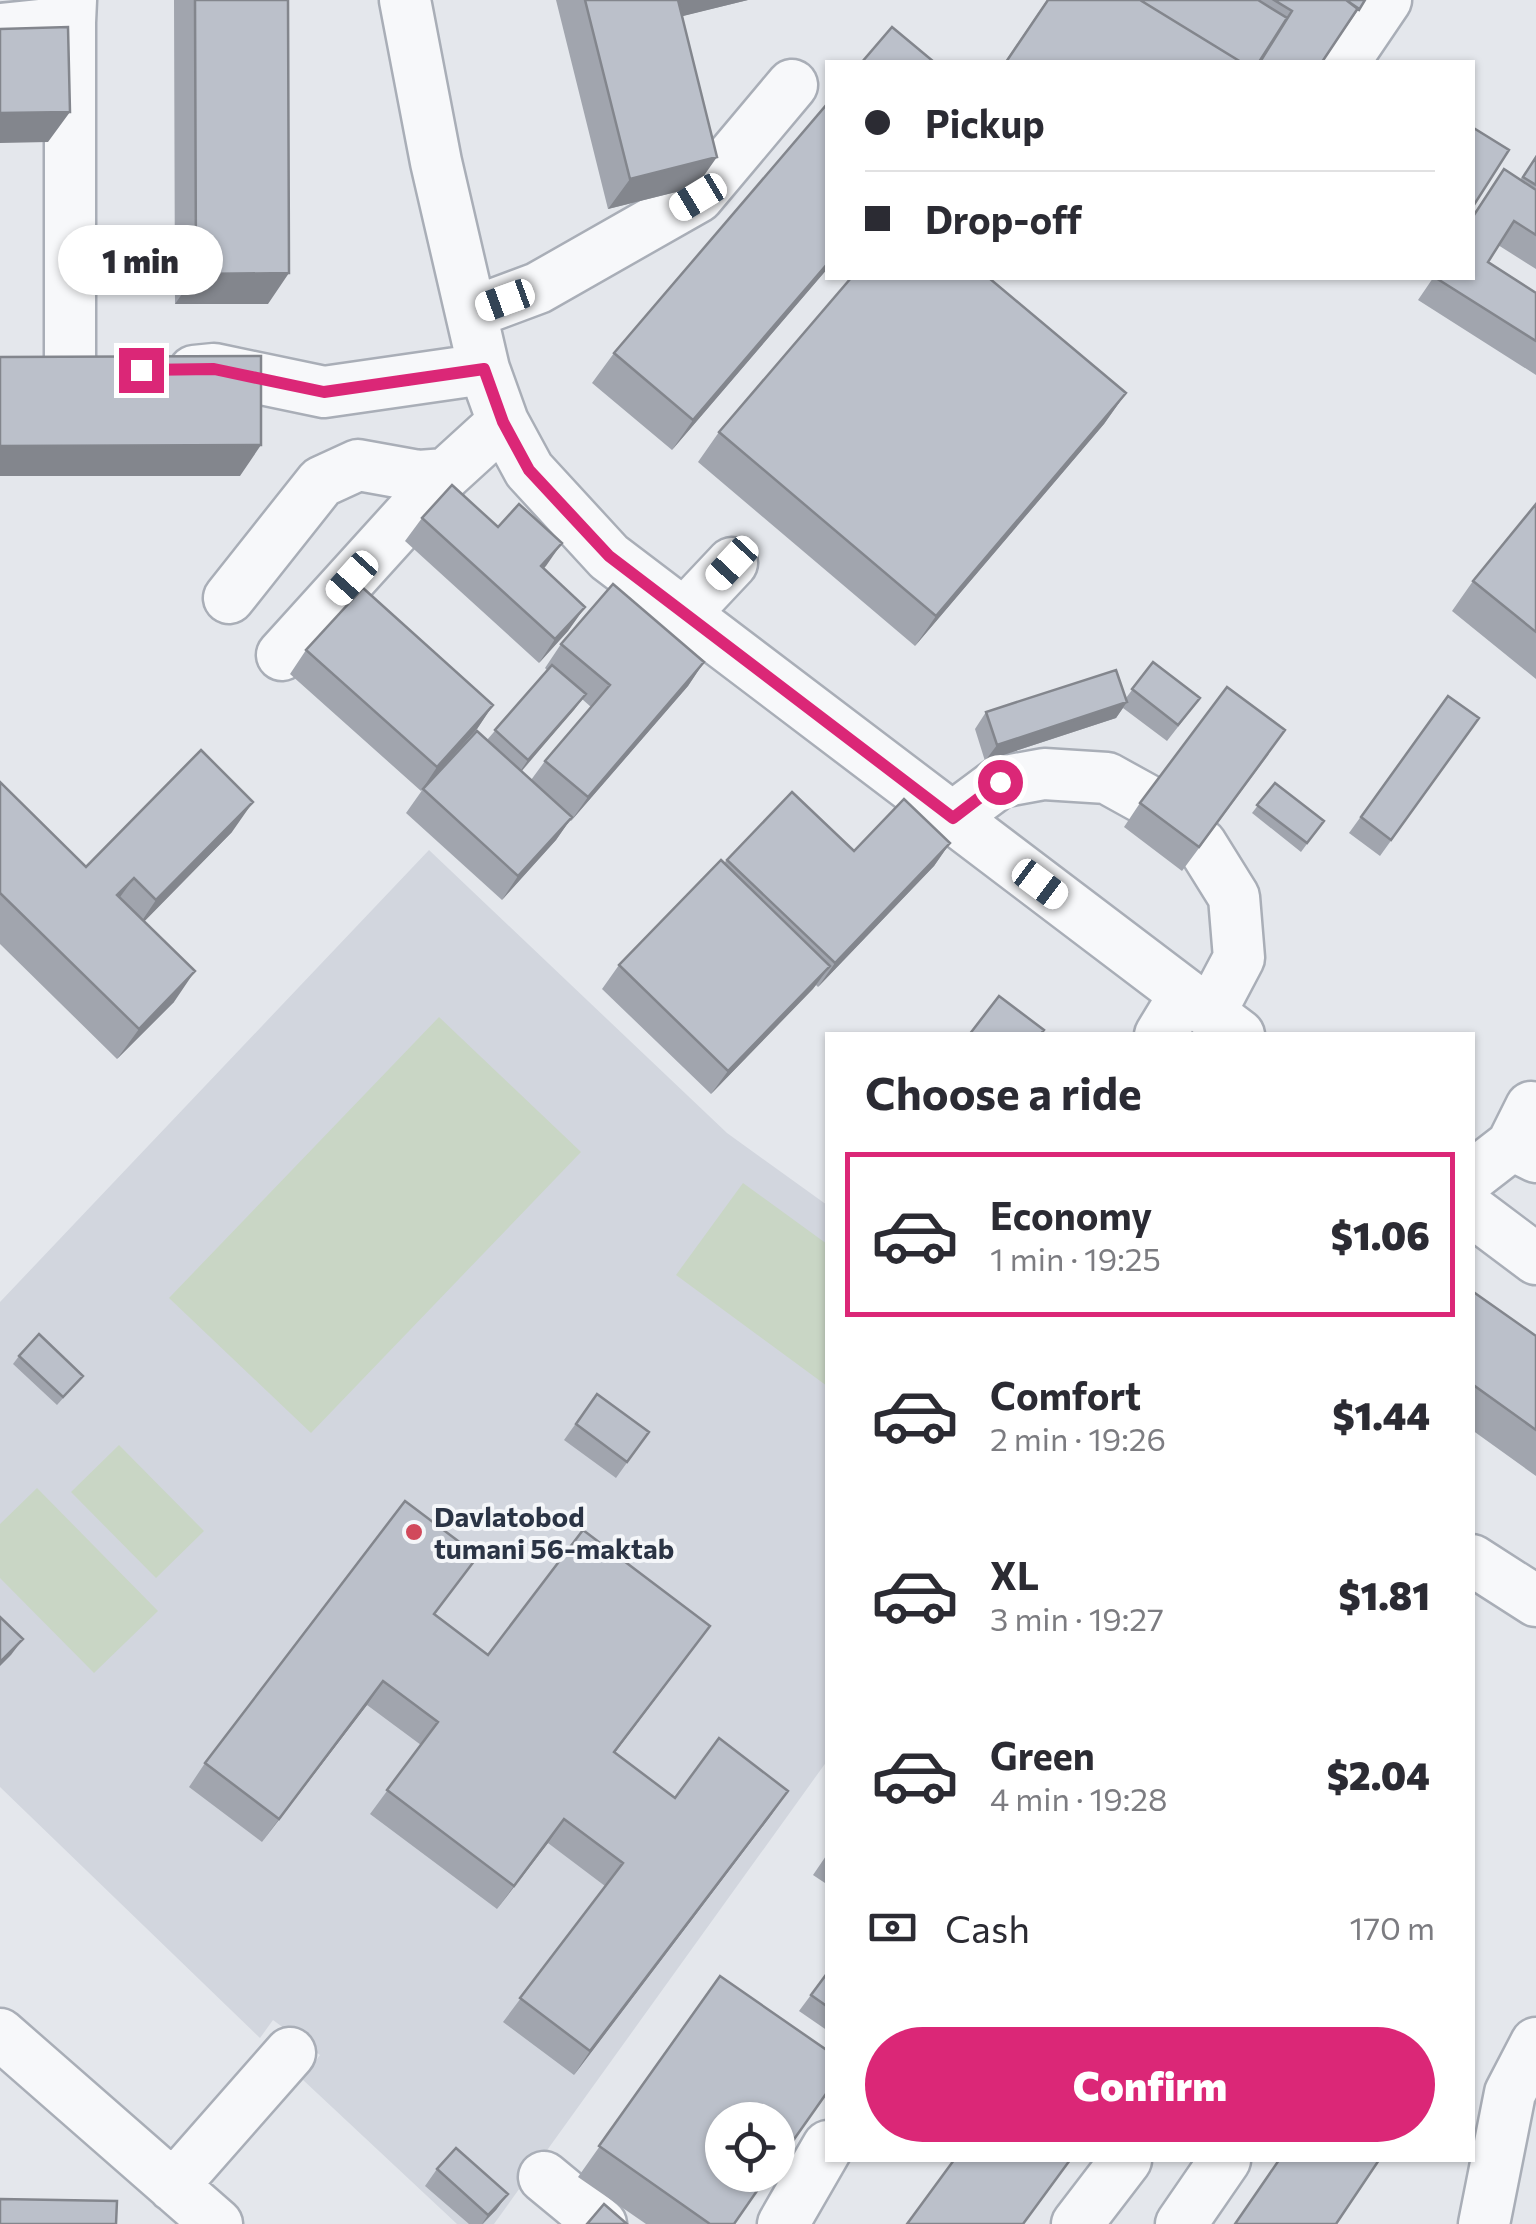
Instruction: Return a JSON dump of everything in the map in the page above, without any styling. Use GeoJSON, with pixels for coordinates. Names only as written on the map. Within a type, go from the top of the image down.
{"type":"FeatureCollection","features":[{"type":"Feature","properties":{"kind":"street"},"geometry":{"type":"LineString","coordinates":[[405,0],[436,162],[484,369],[503,422],[529,470],[563,512],[609,556],[953,818],[1199,1019],[1239,958],[1234,897],[1202,844]]}},
{"type":"Feature","properties":{"kind":"street"},"geometry":{"type":"LineString","coordinates":[[1345,60],[1386,0]]}},
{"type":"Feature","properties":{"kind":"street"},"geometry":{"type":"LineString","coordinates":[[0,28],[70,11],[107,366]]}},
{"type":"Feature","properties":{"kind":"street"},"geometry":{"type":"LineString","coordinates":[[471,312],[538,288],[698,197],[792,85]]}},
{"type":"Feature","properties":{"kind":"street"},"geometry":{"type":"LineString","coordinates":[[18,358],[107,366],[214,369],[324,392],[484,369]]}},
{"type":"Feature","properties":{"kind":"street"},"geometry":{"type":"LineString","coordinates":[[282,655],[446,474],[503,422]]}},
{"type":"Feature","properties":{"kind":"street"},"geometry":{"type":"LineString","coordinates":[[229,598],[321,482],[358,465],[418,476],[446,474]]}},
{"type":"Feature","properties":{"kind":"street"},"geometry":{"type":"LineString","coordinates":[[684,614],[732,563]]}},
{"type":"Feature","properties":{"kind":"street"},"geometry":{"type":"LineString","coordinates":[[953,818],[1000,782],[1044,774],[1106,778],[1145,799]]}},
{"type":"Feature","properties":{"kind":"street"},"geometry":{"type":"LineString","coordinates":[[1475,1174],[1528,1137]]}},
{"type":"Feature","properties":{"kind":"street"},"geometry":{"type":"LineString","coordinates":[[1475,1214],[1536,1260]]}},
{"type":"Feature","properties":{"kind":"street"},"geometry":{"type":"LineString","coordinates":[[1475,1562],[1536,1602]]}},
{"type":"Feature","properties":{"kind":"street"},"geometry":{"type":"LineString","coordinates":[[0,2034],[217,2224]]}},
{"type":"Feature","properties":{"kind":"street"},"geometry":{"type":"LineString","coordinates":[[1484,2224],[1510,2093],[1536,2043]]}},
{"type":"Feature","properties":{"kind":"street"},"geometry":{"type":"LineString","coordinates":[[173,2186],[290,2053]]}},
{"type":"Feature","properties":{"kind":"street"},"geometry":{"type":"LineString","coordinates":[[783,2224],[825,2151]]}},
{"type":"Feature","properties":{"kind":"street"},"geometry":{"type":"LineString","coordinates":[[1076,2224],[1124,2162]]}},
{"type":"Feature","properties":{"kind":"street"},"geometry":{"type":"LineString","coordinates":[[1181,2224],[1224,2162]]}},
{"type":"Feature","properties":{"kind":"street"},"geometry":{"type":"LineString","coordinates":[[544,2176],[601,2224]]}},
{"type":"Feature","properties":{"kind":"shaded area","name":"Davlatobod tumani 56-maktab"},"geometry":{"type":"Polygon","coordinates":[[[429,850],[727,1133],[825,1204],[825,1764],[494,2224],[457,2224],[302,2079],[320,2055],[273,2020],[260,2038],[0,1787],[0,1302],[429,850]]]}},
{"type":"Feature","properties":{"kind":"green space"},"geometry":{"type":"Polygon","coordinates":[[[439,1017],[581,1152],[311,1433],[169,1298],[439,1017]]]}},
{"type":"Feature","properties":{"kind":"green space"},"geometry":{"type":"Polygon","coordinates":[[[743,1183],[825,1243],[825,1385],[676,1275],[743,1183]]]}},
{"type":"Feature","properties":{"kind":"green space"},"geometry":{"type":"Polygon","coordinates":[[[119,1445],[204,1531],[156,1578],[71,1492],[119,1445]]]}},
{"type":"Feature","properties":{"kind":"green space"},"geometry":{"type":"Polygon","coordinates":[[[37,1488],[158,1611],[94,1673],[0,1578],[0,1524],[37,1488]]]}},
{"type":"Feature","properties":{"kind":"building"},"geometry":{"type":"Polygon","coordinates":[[[195,0],[288,0],[289,273],[196,274],[195,0]]]}},
{"type":"Feature","properties":{"kind":"building"},"geometry":{"type":"Polygon","coordinates":[[[585,0],[678,0],[717,157],[630,179],[585,0]]]}},
{"type":"Feature","properties":{"kind":"building"},"geometry":{"type":"Polygon","coordinates":[[[1048,0],[1140,0],[1238,60],[1007,60],[1048,0]]]}},
{"type":"Feature","properties":{"kind":"building"},"geometry":{"type":"Polygon","coordinates":[[[1140,0],[1258,0],[1287,18],[1260,60],[1238,60],[1140,0]]]}},
{"type":"Feature","properties":{"kind":"building"},"geometry":{"type":"Polygon","coordinates":[[[1274,0],[1346,0],[1358,8],[1323,60],[1261,60],[1292,11],[1274,0]]]}},
{"type":"Feature","properties":{"kind":"building"},"geometry":{"type":"Polygon","coordinates":[[[1346,0],[1365,0],[1359,10],[1346,0]]]}},
{"type":"Feature","properties":{"kind":"building"},"geometry":{"type":"Polygon","coordinates":[[[68,27],[70,112],[0,113],[0,29],[68,27]]]}},
{"type":"Feature","properties":{"kind":"building"},"geometry":{"type":"Polygon","coordinates":[[[892,27],[932,60],[864,60],[892,27]]]}},
{"type":"Feature","properties":{"kind":"building"},"geometry":{"type":"Polygon","coordinates":[[[825,107],[825,266],[693,420],[614,353],[825,107]]]}},
{"type":"Feature","properties":{"kind":"building"},"geometry":{"type":"Polygon","coordinates":[[[1475,129],[1509,150],[1475,203],[1475,129]]]}},
{"type":"Feature","properties":{"kind":"building"},"geometry":{"type":"Polygon","coordinates":[[[1536,157],[1536,185],[1523,177],[1536,157]]]}},
{"type":"Feature","properties":{"kind":"building"},"geometry":{"type":"Polygon","coordinates":[[[1504,169],[1536,190],[1536,235],[1514,221],[1488,262],[1536,293],[1536,341],[1439,280],[1475,280],[1475,213],[1504,169]]]}},
{"type":"Feature","properties":{"kind":"building"},"geometry":{"type":"Polygon","coordinates":[[[849,280],[991,280],[1126,393],[936,616],[719,432],[849,280]]]}},
{"type":"Feature","properties":{"kind":"building"},"geometry":{"type":"Polygon","coordinates":[[[261,356],[261,445],[0,446],[0,357],[261,356]]]}},
{"type":"Feature","properties":{"kind":"building"},"geometry":{"type":"Polygon","coordinates":[[[452,485],[498,527],[519,504],[562,543],[541,566],[585,607],[555,639],[422,518],[452,485]]]}},
{"type":"Feature","properties":{"kind":"building"},"geometry":{"type":"Polygon","coordinates":[[[1536,504],[1536,632],[1473,581],[1536,504]]]}},
{"type":"Feature","properties":{"kind":"building"},"geometry":{"type":"Polygon","coordinates":[[[613,584],[704,662],[588,797],[545,761],[610,685],[561,644],[613,584]]]}},
{"type":"Feature","properties":{"kind":"building"},"geometry":{"type":"Polygon","coordinates":[[[363,588],[493,705],[437,767],[306,650],[363,588]]]}},
{"type":"Feature","properties":{"kind":"building"},"geometry":{"type":"Polygon","coordinates":[[[1153,662],[1200,698],[1178,725],[1132,689],[1153,662]]]}},
{"type":"Feature","properties":{"kind":"building"},"geometry":{"type":"Polygon","coordinates":[[[552,665],[586,694],[528,760],[495,730],[552,665]]]}},
{"type":"Feature","properties":{"kind":"building"},"geometry":{"type":"Polygon","coordinates":[[[1116,670],[1127,702],[997,745],[986,712],[1116,670]]]}},
{"type":"Feature","properties":{"kind":"building"},"geometry":{"type":"Polygon","coordinates":[[[1227,687],[1285,730],[1199,847],[1140,803],[1227,687]]]}},
{"type":"Feature","properties":{"kind":"building"},"geometry":{"type":"Polygon","coordinates":[[[1448,696],[1479,718],[1391,840],[1361,817],[1448,696]]]}},
{"type":"Feature","properties":{"kind":"building"},"geometry":{"type":"Polygon","coordinates":[[[477,731],[572,817],[518,876],[423,789],[477,731]]]}},
{"type":"Feature","properties":{"kind":"building"},"geometry":{"type":"Polygon","coordinates":[[[201,750],[253,802],[156,900],[134,878],[117,895],[195,971],[139,1029],[0,893],[0,782],[86,867],[201,750]]]}},
{"type":"Feature","properties":{"kind":"building"},"geometry":{"type":"Polygon","coordinates":[[[1275,783],[1324,821],[1307,843],[1257,805],[1275,783]]]}},
{"type":"Feature","properties":{"kind":"building"},"geometry":{"type":"Polygon","coordinates":[[[792,792],[854,851],[904,799],[950,843],[835,963],[727,860],[792,792]]]}},
{"type":"Feature","properties":{"kind":"building"},"geometry":{"type":"Polygon","coordinates":[[[721,860],[830,966],[728,1071],[619,965],[721,860]]]}},
{"type":"Feature","properties":{"kind":"building"},"geometry":{"type":"Polygon","coordinates":[[[999,996],[1044,1030],[1042,1032],[971,1032],[999,996]]]}},
{"type":"Feature","properties":{"kind":"building"},"geometry":{"type":"Polygon","coordinates":[[[1475,1293],[1536,1336],[1536,1430],[1475,1386],[1475,1293]]]}},
{"type":"Feature","properties":{"kind":"building"},"geometry":{"type":"Polygon","coordinates":[[[39,1334],[83,1376],[63,1397],[19,1356],[39,1334]]]}},
{"type":"Feature","properties":{"kind":"building"},"geometry":{"type":"Polygon","coordinates":[[[597,1394],[649,1432],[627,1462],[576,1424],[597,1394]]]}},
{"type":"Feature","properties":{"kind":"building"},"geometry":{"type":"Polygon","coordinates":[[[405,1501],[478,1556],[434,1614],[488,1655],[583,1530],[710,1626],[614,1752],[675,1798],[719,1738],[788,1791],[590,2051],[520,1998],[623,1863],[564,1819],[514,1886],[387,1790],[438,1722],[383,1681],[279,1819],[205,1763],[405,1501]]]}},
{"type":"Feature","properties":{"kind":"building"},"geometry":{"type":"Polygon","coordinates":[[[0,1617],[23,1639],[0,1662],[0,1617]]]}},
{"type":"Feature","properties":{"kind":"building"},"geometry":{"type":"Polygon","coordinates":[[[720,1976],[825,2049],[825,2095],[795,2138],[795,2102],[705,2102],[705,2192],[756,2192],[734,2224],[710,2224],[599,2146],[720,1976]]]}},
{"type":"Feature","properties":{"kind":"building"},"geometry":{"type":"Polygon","coordinates":[[[825,1976],[825,2005],[811,1995],[825,1976]]]}},
{"type":"Feature","properties":{"kind":"building"},"geometry":{"type":"Polygon","coordinates":[[[456,2148],[508,2194],[488,2215],[437,2169],[456,2148]]]}},
{"type":"Feature","properties":{"kind":"building"},"geometry":{"type":"Polygon","coordinates":[[[953,2162],[1069,2162],[1023,2224],[907,2224],[953,2162]]]}},
{"type":"Feature","properties":{"kind":"building"},"geometry":{"type":"Polygon","coordinates":[[[1278,2162],[1378,2162],[1336,2224],[1235,2224],[1278,2162]]]}},
{"type":"Feature","properties":{"kind":"building"},"geometry":{"type":"Polygon","coordinates":[[[0,2199],[117,2201],[116,2224],[0,2224],[0,2199]]]}},
{"type":"Feature","properties":{"kind":"building"},"geometry":{"type":"Polygon","coordinates":[[[604,2204],[627,2224],[587,2224],[604,2204]]]}},
{"type":"Feature","properties":{"kind":"place","name":"Davlatobod tumani 56-maktab"},"geometry":{"type":"Point","coordinates":[414,1532]}},
{"type":"Feature","properties":{"kind":"route"},"geometry":{"type":"LineString","coordinates":[[141,370],[214,369],[324,392],[484,369],[503,422],[529,470],[563,512],[609,556],[953,818],[1000,782]]}}]}
